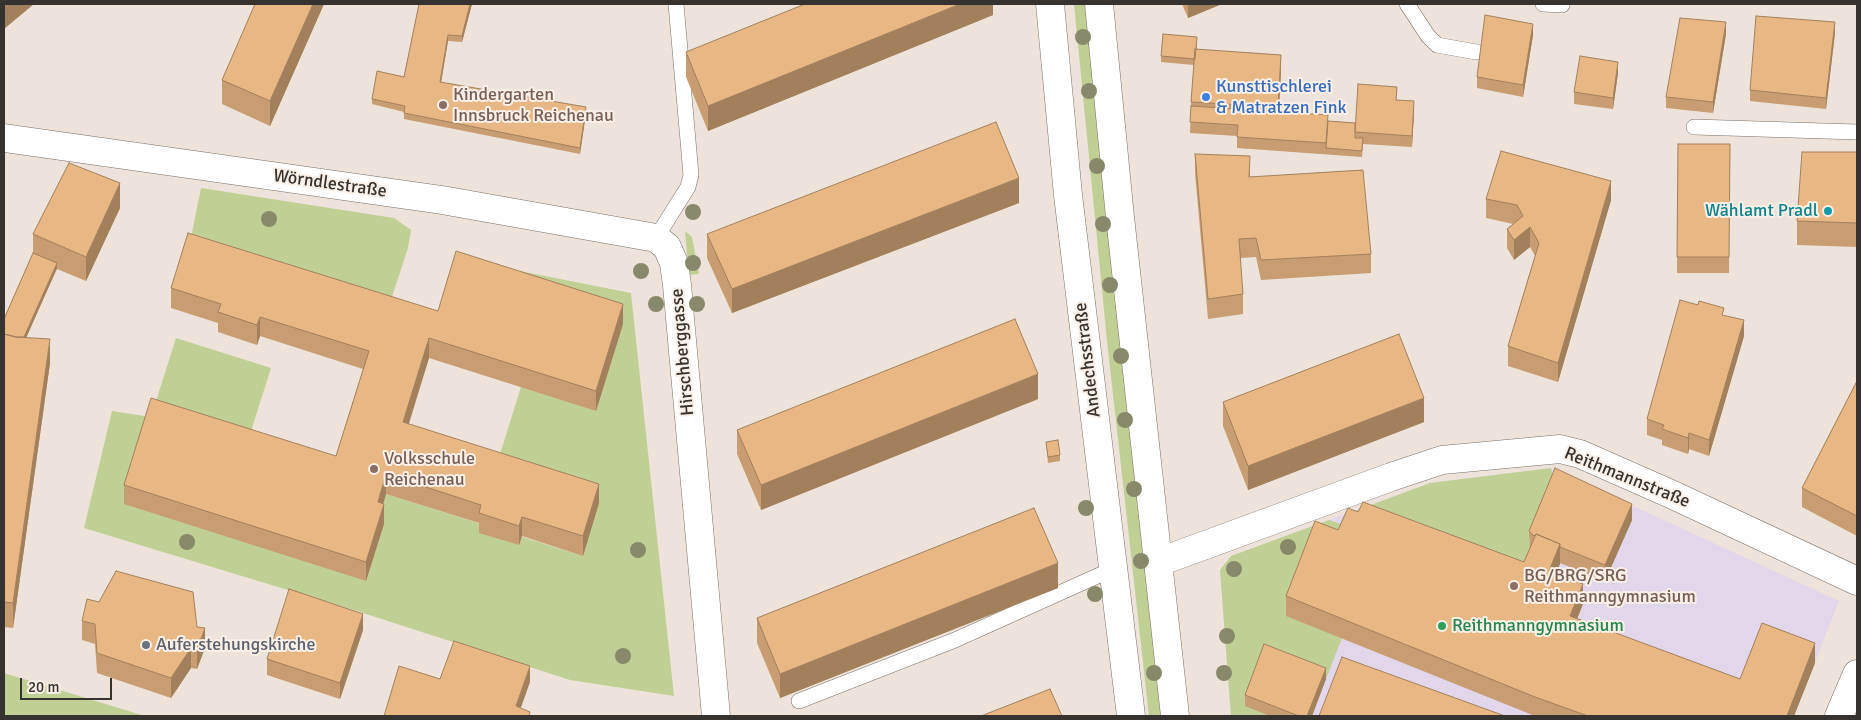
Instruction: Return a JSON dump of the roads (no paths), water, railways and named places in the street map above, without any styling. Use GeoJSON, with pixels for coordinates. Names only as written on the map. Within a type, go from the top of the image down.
{"type":"FeatureCollection","features":[{"type":"Feature","properties":{"kind":"street","name":"Andechsstraße"},"geometry":{"type":"LineString","coordinates":[[1050,4],[1068,195],[1131,716]]}},
{"type":"Feature","properties":{"kind":"street"},"geometry":{"type":"LineString","coordinates":[[1099,4],[1120,217],[1175,716]]}},
{"type":"Feature","properties":{"kind":"street","name":"Wörndlestraße"},"geometry":{"type":"LineString","coordinates":[[4,138],[442,200],[656,238]]}},
{"type":"Feature","properties":{"kind":"street","name":"Hirschberggasse"},"geometry":{"type":"LineString","coordinates":[[656,238],[667,247],[674,263],[677,285],[716,716]]}},
{"type":"Feature","properties":{"kind":"street","name":"Reithmannstraße"},"geometry":{"type":"LineString","coordinates":[[1159,562],[1382,480],[1442,460],[1560,449],[1580,454],[1673,495],[1857,581]]}},
{"type":"Feature","properties":{"kind":"street"},"geometry":{"type":"LineString","coordinates":[[1839,716],[1857,674]]}},
{"type":"Feature","properties":{"kind":"lane"},"geometry":{"type":"LineString","coordinates":[[656,238],[688,187],[692,175],[676,4]]}},
{"type":"Feature","properties":{"kind":"lane"},"geometry":{"type":"LineString","coordinates":[[1407,4],[1437,45],[1476,52]]}},
{"type":"Feature","properties":{"kind":"lane"},"geometry":{"type":"LineString","coordinates":[[1542,4],[1562,5]]}},
{"type":"Feature","properties":{"kind":"lane"},"geometry":{"type":"LineString","coordinates":[[1694,127],[1857,132]]}},
{"type":"Feature","properties":{"kind":"lane"},"geometry":{"type":"LineString","coordinates":[[799,701],[955,640],[1113,568]]}},
{"type":"Feature","properties":{"kind":"place","name":"Kunsttischlerei & Matratzen Fink"},"geometry":{"type":"Point","coordinates":[1206,97]}},
{"type":"Feature","properties":{"kind":"place","name":"Kindergarten Innsbruck Reichenau"},"geometry":{"type":"Point","coordinates":[443,105]}},
{"type":"Feature","properties":{"kind":"place","name":"Wählamt Pradl"},"geometry":{"type":"Point","coordinates":[1828,211]}},
{"type":"Feature","properties":{"kind":"place","name":"Volksschule Reichenau"},"geometry":{"type":"Point","coordinates":[374,469]}},
{"type":"Feature","properties":{"kind":"place","name":"BG/BRG/SRG Reithmanngymnasium"},"geometry":{"type":"Point","coordinates":[1514,586]}},
{"type":"Feature","properties":{"kind":"place","name":"Reithmanngymnasium"},"geometry":{"type":"Point","coordinates":[1442,626]}},
{"type":"Feature","properties":{"kind":"place","name":"Auferstehungskirche"},"geometry":{"type":"Point","coordinates":[146,645]}}]}
